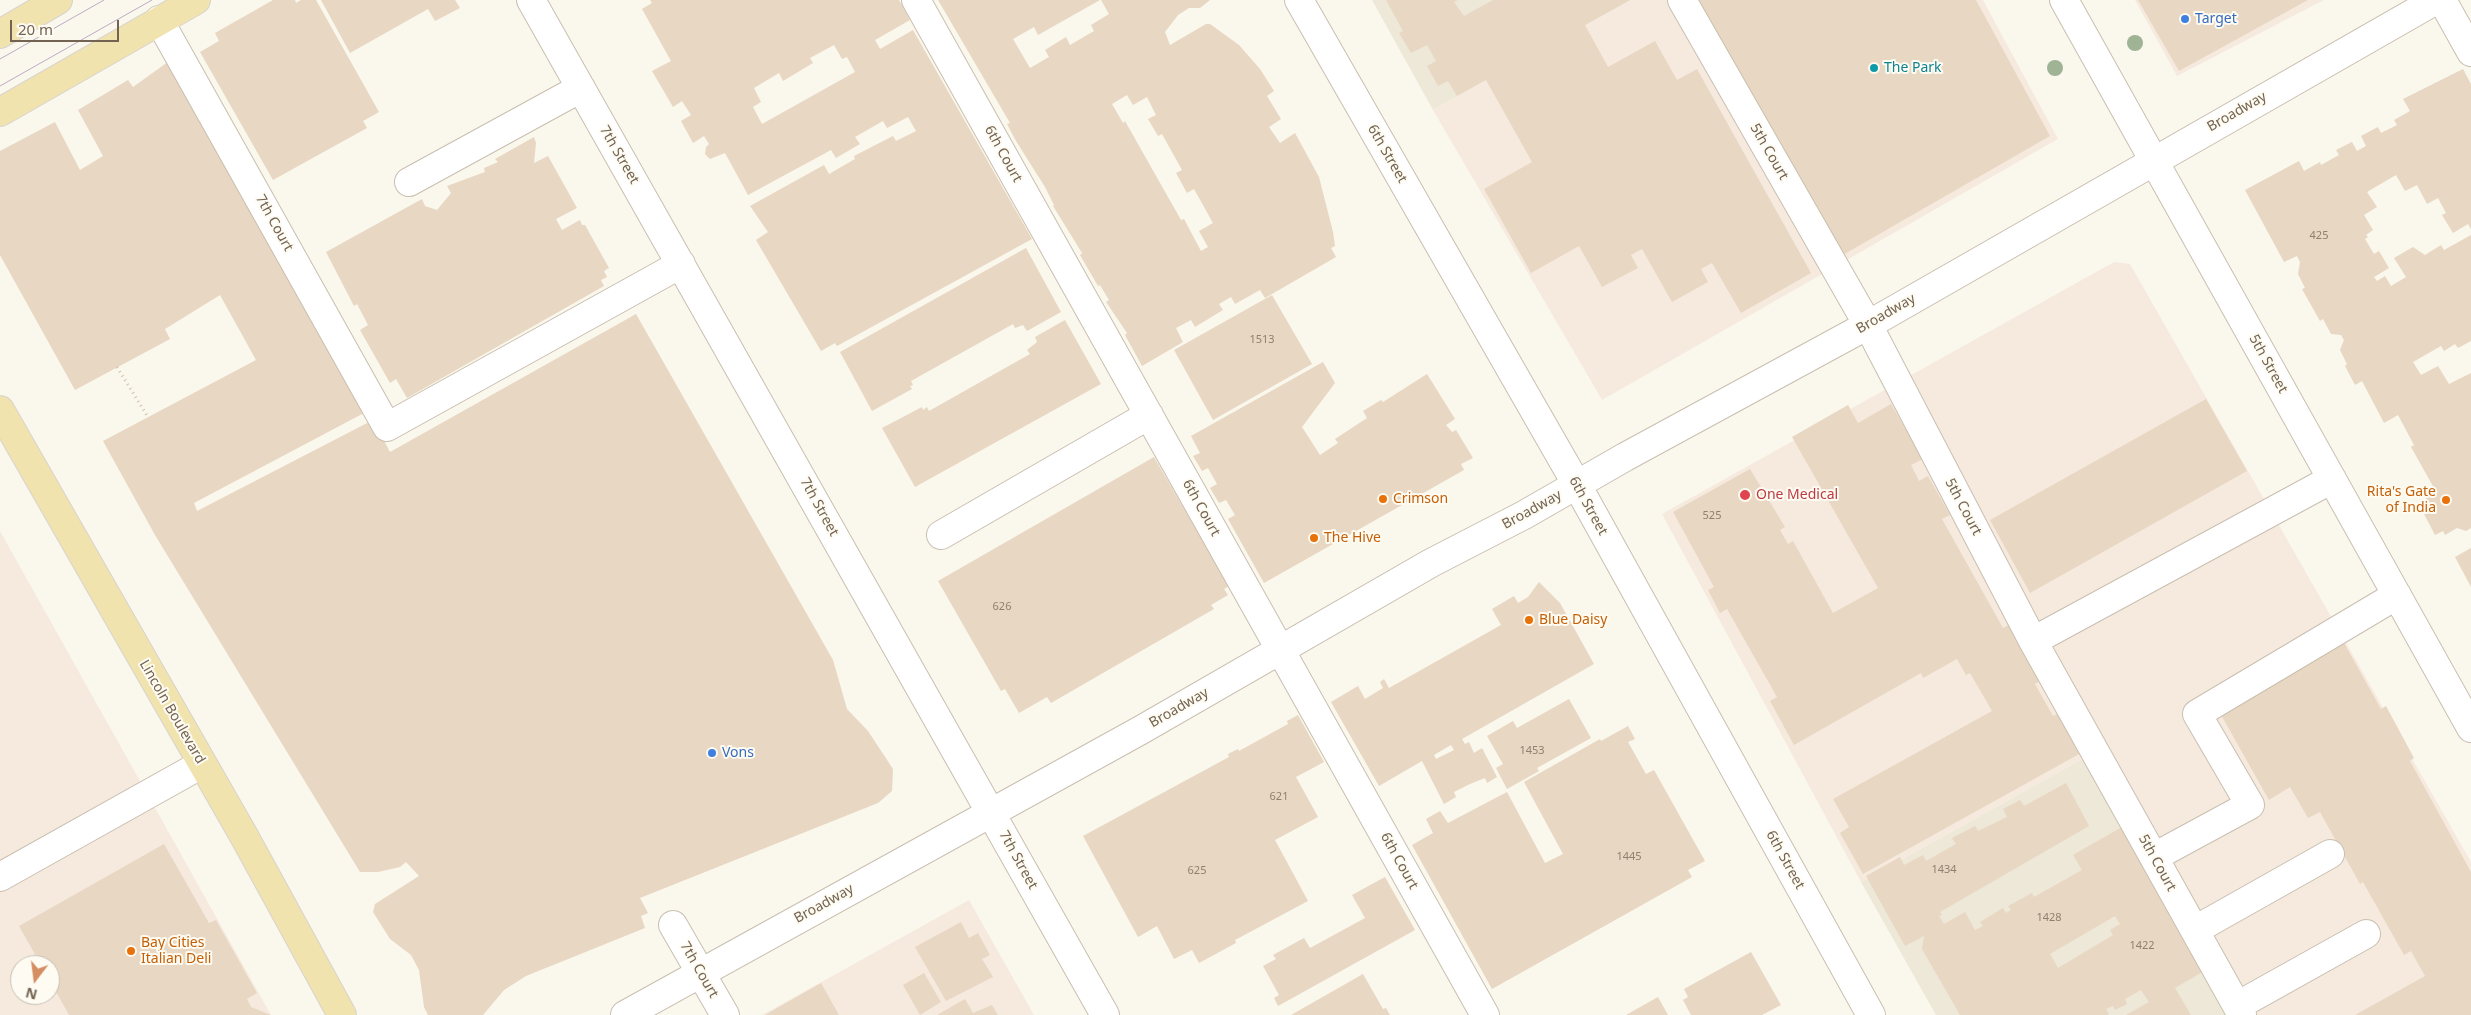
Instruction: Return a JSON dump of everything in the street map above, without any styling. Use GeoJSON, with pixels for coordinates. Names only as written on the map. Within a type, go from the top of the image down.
{"type":"FeatureCollection","features":[{"type":"Feature","properties":{"kind":"main road"},"geometry":{"type":"LineString","coordinates":[[0,34],[58,0]]}},
{"type":"Feature","properties":{"kind":"main road"},"geometry":{"type":"LineString","coordinates":[[0,112],[196,0]]}},
{"type":"Feature","properties":{"kind":"main road","name":"Lincoln Boulevard"},"geometry":{"type":"LineString","coordinates":[[0,410],[202,764],[342,1015]]}},
{"type":"Feature","properties":{"kind":"street","name":"7th Street"},"geometry":{"type":"LineString","coordinates":[[531,0],[1105,1015]]}},
{"type":"Feature","properties":{"kind":"street","name":"6th Court"},"geometry":{"type":"LineString","coordinates":[[916,0],[1485,1015]]}},
{"type":"Feature","properties":{"kind":"street","name":"6th Street"},"geometry":{"type":"LineString","coordinates":[[1299,0],[1577,485],[1871,1015]]}},
{"type":"Feature","properties":{"kind":"street","name":"5th Court"},"geometry":{"type":"LineString","coordinates":[[1682,0],[1868,325],[2033,641],[2239,1010]]}},
{"type":"Feature","properties":{"kind":"street","name":"5th Street"},"geometry":{"type":"LineString","coordinates":[[2064,0],[2471,728]]}},
{"type":"Feature","properties":{"kind":"street","name":"Broadway"},"geometry":{"type":"LineString","coordinates":[[625,1015],[992,813],[1431,563],[1868,325],[2436,0]]}},
{"type":"Feature","properties":{"kind":"street"},"geometry":{"type":"LineString","coordinates":[[2442,0],[2471,52]]}},
{"type":"Feature","properties":{"kind":"street","name":"7th Court"},"geometry":{"type":"LineString","coordinates":[[159,20],[388,427],[681,264]]}},
{"type":"Feature","properties":{"kind":"street"},"geometry":{"type":"LineString","coordinates":[[409,182],[581,88]]}},
{"type":"Feature","properties":{"kind":"street"},"geometry":{"type":"LineString","coordinates":[[941,535],[1149,415]]}},
{"type":"Feature","properties":{"kind":"street"},"geometry":{"type":"LineString","coordinates":[[2033,641],[2332,479]]}},
{"type":"Feature","properties":{"kind":"street"},"geometry":{"type":"LineString","coordinates":[[2154,857],[2250,805],[2197,714],[2397,595]]}},
{"type":"Feature","properties":{"kind":"street"},"geometry":{"type":"LineString","coordinates":[[0,876],[202,764]]}},
{"type":"Feature","properties":{"kind":"street"},"geometry":{"type":"LineString","coordinates":[[2195,930],[2330,854]]}},
{"type":"Feature","properties":{"kind":"street","name":"7th Court"},"geometry":{"type":"LineString","coordinates":[[673,925],[702,971],[725,1015]]}},
{"type":"Feature","properties":{"kind":"street"},"geometry":{"type":"LineString","coordinates":[[2239,1010],[2366,934]]}},
{"type":"Feature","properties":{"kind":"path"},"geometry":{"type":"LineString","coordinates":[[117,367],[148,417]]}},
{"type":"Feature","properties":{"kind":"shaded area"},"geometry":{"type":"Polygon","coordinates":[[[1372,0],[1632,0],[1433,110],[1372,0]]]}},
{"type":"Feature","properties":{"kind":"shaded area"},"geometry":{"type":"Polygon","coordinates":[[[1632,0],[1983,0],[2058,139],[1602,400],[1433,110],[1632,0]]]}},
{"type":"Feature","properties":{"kind":"shaded area"},"geometry":{"type":"Polygon","coordinates":[[[2135,0],[2324,0],[2177,76],[2135,0]]]}},
{"type":"Feature","properties":{"kind":"shaded area"},"geometry":{"type":"Polygon","coordinates":[[[2114,262],[2130,264],[2471,862],[2471,1015],[2228,1015],[2084,758],[1861,882],[1662,514],[2114,262]]]}},
{"type":"Feature","properties":{"kind":"shaded area"},"geometry":{"type":"Polygon","coordinates":[[[0,531],[271,1015],[0,1015],[0,531]]]}},
{"type":"Feature","properties":{"kind":"shaded area"},"geometry":{"type":"Polygon","coordinates":[[[2084,758],[2228,1015],[1936,1015],[1861,882],[2084,758]]]}},
{"type":"Feature","properties":{"kind":"shaded area"},"geometry":{"type":"Polygon","coordinates":[[[969,900],[1034,1015],[762,1015],[969,900]]]}},
{"type":"Feature","properties":{"kind":"building"},"geometry":{"type":"Polygon","coordinates":[[[273,0],[295,0],[296,3],[301,0],[316,0],[379,112],[363,121],[367,128],[273,180],[200,52],[219,41],[215,33],[273,0]]]}},
{"type":"Feature","properties":{"kind":"building"},"geometry":{"type":"Polygon","coordinates":[[[321,0],[455,0],[460,8],[435,21],[428,9],[350,53],[321,0]]]}},
{"type":"Feature","properties":{"kind":"building"},"geometry":{"type":"Polygon","coordinates":[[[650,0],[899,0],[910,20],[875,40],[880,49],[913,30],[1032,239],[837,346],[835,343],[821,351],[756,240],[768,232],[750,206],[824,165],[829,174],[855,159],[854,156],[893,136],[896,141],[916,131],[908,117],[887,128],[883,121],[855,137],[860,144],[836,158],[831,150],[748,195],[725,153],[710,159],[705,154],[706,147],[709,144],[704,136],[693,143],[681,121],[691,115],[682,101],[673,107],[652,71],[671,61],[642,9],[652,3],[650,0]],[[834,45],[810,58],[813,63],[783,81],[779,73],[754,88],[761,102],[753,107],[762,124],[855,72],[847,57],[842,59],[834,45]]]}},
{"type":"Feature","properties":{"kind":"building"},"geometry":{"type":"Polygon","coordinates":[[[938,0],[1100,0],[1038,35],[1034,27],[1013,39],[1030,68],[1049,57],[1045,50],[1066,37],[1070,45],[1094,31],[1091,25],[1109,14],[1101,0],[1210,0],[1200,8],[1189,8],[1178,15],[1165,32],[1170,45],[1206,24],[1210,24],[1239,45],[1260,69],[1274,91],[1267,96],[1281,119],[1269,127],[1280,143],[1295,133],[1319,177],[1333,232],[1335,246],[1331,248],[1336,257],[1265,298],[1260,290],[1235,304],[1231,297],[1219,304],[1223,310],[1195,327],[1191,320],[1176,328],[1183,342],[1142,366],[1125,335],[1127,333],[1106,302],[1109,300],[1100,285],[1098,286],[1080,255],[1082,253],[1053,206],[1045,187],[1016,141],[1007,124],[1010,123],[938,0]],[[1127,95],[1112,104],[1123,123],[1125,121],[1181,220],[1184,219],[1201,251],[1208,247],[1199,231],[1213,223],[1194,189],[1187,193],[1176,173],[1182,170],[1162,134],[1158,136],[1148,119],[1156,115],[1147,97],[1133,105],[1127,95]]]}},
{"type":"Feature","properties":{"kind":"building"},"geometry":{"type":"Polygon","coordinates":[[[1386,0],[1458,0],[1454,2],[1464,16],[1493,0],[1630,0],[1585,25],[1608,67],[1655,41],[1677,80],[1697,69],[1811,273],[1741,313],[1712,263],[1701,269],[1708,282],[1672,302],[1642,249],[1631,255],[1638,268],[1602,287],[1579,246],[1531,273],[1484,189],[1532,162],[1486,80],[1457,96],[1448,81],[1438,86],[1427,66],[1436,61],[1427,45],[1411,53],[1399,33],[1403,31],[1386,0]]]}},
{"type":"Feature","properties":{"kind":"building","name":"The Park"},"geometry":{"type":"Polygon","coordinates":[[[1697,0],[1976,0],[2050,136],[1841,256],[1697,0]]]}},
{"type":"Feature","properties":{"kind":"building"},"geometry":{"type":"Polygon","coordinates":[[[2138,0],[2308,0],[2179,71],[2138,0]]]}},
{"type":"Feature","properties":{"kind":"building"},"geometry":{"type":"Polygon","coordinates":[[[172,59],[364,413],[194,503],[197,511],[373,420],[390,452],[636,314],[833,660],[847,709],[868,731],[893,769],[892,791],[878,803],[640,898],[648,913],[641,916],[645,928],[526,976],[504,990],[483,1015],[428,1015],[424,1007],[419,970],[411,955],[390,939],[373,912],[375,904],[419,876],[406,862],[400,867],[378,872],[360,872],[155,535],[103,441],[256,360],[220,295],[165,329],[170,339],[75,390],[0,255],[0,151],[55,122],[80,170],[103,156],[78,110],[128,80],[133,87],[172,59]]]}},
{"type":"Feature","properties":{"kind":"building"},"geometry":{"type":"Polygon","coordinates":[[[2463,69],[2471,84],[2471,229],[2468,224],[2453,233],[2442,215],[2446,213],[2438,198],[2427,204],[2417,185],[2405,191],[2396,175],[2367,192],[2377,207],[2364,215],[2373,230],[2366,235],[2368,237],[2365,239],[2374,254],[2379,251],[2389,268],[2374,277],[2377,281],[2385,276],[2391,286],[2406,277],[2394,258],[2413,247],[2425,255],[2441,245],[2444,250],[2471,235],[2471,341],[2458,348],[2455,344],[2444,351],[2441,346],[2413,362],[2421,375],[2438,366],[2449,384],[2471,373],[2471,528],[2466,531],[2457,528],[2445,535],[2443,531],[2435,535],[2424,514],[2432,510],[2424,494],[2434,488],[2411,447],[2414,445],[2398,415],[2384,423],[2362,381],[2355,385],[2345,366],[2347,364],[2340,350],[2344,340],[2341,335],[2331,334],[2323,319],[2320,321],[2302,289],[2305,288],[2298,274],[2300,262],[2297,256],[2284,262],[2245,190],[2299,161],[2304,171],[2320,162],[2321,165],[2339,155],[2336,150],[2352,142],[2357,151],[2366,146],[2361,136],[2378,127],[2381,133],[2397,125],[2394,120],[2410,111],[2403,99],[2463,69]]]}},
{"type":"Feature","properties":{"kind":"building"},"geometry":{"type":"Polygon","coordinates":[[[534,137],[536,143],[534,163],[548,156],[577,208],[556,219],[562,230],[580,220],[582,225],[585,225],[609,268],[604,271],[607,277],[601,280],[604,286],[407,398],[396,379],[390,383],[360,330],[368,325],[357,304],[354,306],[326,252],[422,199],[425,206],[437,210],[451,193],[447,186],[485,172],[484,168],[498,162],[495,159],[534,137]]]}},
{"type":"Feature","properties":{"kind":"building"},"geometry":{"type":"Polygon","coordinates":[[[1026,248],[1061,312],[1027,331],[1023,325],[1015,328],[1013,324],[911,381],[913,385],[910,386],[912,389],[872,411],[840,352],[1026,248]]]}},
{"type":"Feature","properties":{"kind":"building"},"geometry":{"type":"Polygon","coordinates":[[[1272,295],[1312,364],[1213,420],[1174,350],[1272,295]]]}},
{"type":"Feature","properties":{"kind":"building"},"geometry":{"type":"Polygon","coordinates":[[[1065,320],[1101,384],[915,487],[882,428],[922,407],[923,410],[927,407],[929,411],[1030,354],[1027,350],[1037,342],[1035,337],[1065,320]]]}},
{"type":"Feature","properties":{"kind":"building"},"geometry":{"type":"Polygon","coordinates":[[[1323,362],[1335,383],[1302,427],[1320,455],[1338,443],[1335,439],[1367,418],[1363,411],[1381,400],[1383,402],[1427,374],[1455,419],[1446,425],[1452,432],[1456,430],[1473,458],[1461,464],[1464,470],[1264,583],[1228,519],[1235,515],[1226,500],[1219,503],[1210,488],[1217,484],[1208,468],[1202,471],[1193,456],[1200,453],[1191,436],[1323,362]]]}},
{"type":"Feature","properties":{"kind":"building"},"geometry":{"type":"Polygon","coordinates":[[[2206,399],[2247,471],[2030,593],[1990,520],[2206,399]]]}},
{"type":"Feature","properties":{"kind":"building"},"geometry":{"type":"Polygon","coordinates":[[[1891,404],[1923,459],[1911,465],[1919,481],[1928,476],[1950,515],[1942,519],[2003,628],[2012,623],[2043,679],[2035,684],[2053,716],[2059,713],[2081,753],[1863,874],[1840,833],[1849,827],[1833,799],[1992,711],[1970,673],[1966,675],[1957,659],[1923,678],[1921,673],[1794,745],[1770,701],[1777,697],[1727,609],[1720,613],[1708,590],[1714,587],[1673,512],[1750,469],[1785,527],[1780,530],[1788,544],[1793,541],[1833,613],[1878,588],[1792,437],[1848,405],[1858,423],[1891,404]]]}},
{"type":"Feature","properties":{"kind":"building"},"geometry":{"type":"Polygon","coordinates":[[[1154,457],[1229,586],[1224,589],[1228,595],[1211,605],[1214,609],[1051,703],[1047,697],[1019,713],[1005,689],[1001,691],[938,581],[1154,457]]]}},
{"type":"Feature","properties":{"kind":"building"},"geometry":{"type":"Polygon","coordinates":[[[2471,548],[2471,587],[2455,557],[2471,548]]]}},
{"type":"Feature","properties":{"kind":"building"},"geometry":{"type":"Polygon","coordinates":[[[1539,582],[1560,603],[1594,664],[1462,739],[1465,744],[1469,742],[1474,753],[1482,748],[1497,777],[1487,783],[1485,778],[1470,784],[1454,792],[1456,797],[1444,804],[1422,761],[1379,786],[1331,702],[1358,686],[1365,699],[1383,688],[1380,682],[1384,679],[1389,688],[1501,625],[1492,609],[1514,596],[1518,603],[1528,597],[1539,582]],[[1451,745],[1434,755],[1436,759],[1454,750],[1451,745]]]}},
{"type":"Feature","properties":{"kind":"building"},"geometry":{"type":"Polygon","coordinates":[[[2339,634],[2381,709],[2386,706],[2414,758],[2410,761],[2471,872],[2471,1015],[2355,1015],[2425,976],[2411,951],[2404,955],[2363,882],[2360,884],[2320,812],[2308,818],[2290,787],[2269,800],[2220,713],[2339,634]]]}},
{"type":"Feature","properties":{"kind":"building"},"geometry":{"type":"Polygon","coordinates":[[[1569,699],[1591,738],[1537,768],[1539,771],[1507,789],[1496,768],[1503,764],[1487,736],[1513,721],[1517,728],[1569,699]]]}},
{"type":"Feature","properties":{"kind":"building"},"geometry":{"type":"Polygon","coordinates":[[[1298,715],[1324,762],[1296,777],[1318,817],[1275,840],[1308,901],[1235,940],[1236,943],[1199,963],[1192,950],[1174,959],[1157,926],[1138,937],[1083,836],[1229,757],[1228,754],[1238,749],[1239,751],[1288,724],[1287,721],[1298,715]]]}},
{"type":"Feature","properties":{"kind":"building"},"geometry":{"type":"Polygon","coordinates":[[[1628,726],[1635,739],[1628,742],[1646,774],[1654,770],[1705,861],[1688,870],[1692,877],[1492,989],[1412,845],[1433,833],[1426,819],[1440,811],[1448,823],[1507,792],[1545,863],[1563,854],[1524,782],[1600,739],[1601,741],[1628,726]]]}},
{"type":"Feature","properties":{"kind":"building"},"geometry":{"type":"Polygon","coordinates":[[[2066,783],[2089,826],[1940,912],[1942,915],[1939,916],[1944,924],[1965,912],[1975,930],[1983,926],[1980,922],[2003,908],[2006,913],[2011,910],[2008,906],[2032,893],[2034,897],[2082,870],[2073,855],[2122,827],[2204,971],[2175,988],[2191,1015],[2126,1015],[2149,1002],[2141,990],[2125,999],[2127,1004],[2115,1010],[2113,1006],[2106,1009],[2109,1014],[2107,1015],[1960,1015],[1922,949],[1924,936],[1905,946],[1866,876],[1900,857],[1904,865],[1923,855],[1926,861],[1956,844],[1952,838],[1975,826],[1978,831],[2007,817],[2003,809],[2020,800],[2024,806],[2066,783]],[[2115,916],[2050,954],[2058,968],[2113,935],[2110,930],[2120,924],[2115,916]]]}},
{"type":"Feature","properties":{"kind":"building"},"geometry":{"type":"Polygon","coordinates":[[[164,844],[209,923],[216,920],[257,993],[247,999],[251,1007],[271,1015],[69,1015],[60,999],[60,955],[35,955],[19,926],[164,844]]]}},
{"type":"Feature","properties":{"kind":"building"},"geometry":{"type":"Polygon","coordinates":[[[1385,877],[1415,930],[1278,1006],[1274,998],[1279,995],[1263,966],[1276,959],[1273,955],[1304,938],[1310,948],[1365,918],[1352,895],[1385,877]]]}},
{"type":"Feature","properties":{"kind":"building"},"geometry":{"type":"Polygon","coordinates":[[[961,922],[969,938],[978,933],[990,955],[982,959],[993,977],[946,1001],[915,947],[961,922]]]}},
{"type":"Feature","properties":{"kind":"building"},"geometry":{"type":"Polygon","coordinates":[[[1751,952],[1781,1005],[1762,1015],[1691,1015],[1683,1000],[1688,997],[1684,989],[1751,952]]]}},
{"type":"Feature","properties":{"kind":"building"},"geometry":{"type":"Polygon","coordinates":[[[924,973],[941,1002],[920,1015],[903,985],[924,973]]]}},
{"type":"Feature","properties":{"kind":"building"},"geometry":{"type":"Polygon","coordinates":[[[1363,974],[1383,1009],[1386,1008],[1390,1015],[1291,1015],[1363,974]]]}},
{"type":"Feature","properties":{"kind":"building"},"geometry":{"type":"Polygon","coordinates":[[[821,983],[839,1015],[765,1015],[821,983]]]}},
{"type":"Feature","properties":{"kind":"building"},"geometry":{"type":"Polygon","coordinates":[[[1658,997],[1668,1015],[1626,1015],[1658,997]]]}},
{"type":"Feature","properties":{"kind":"building"},"geometry":{"type":"Polygon","coordinates":[[[965,999],[973,1013],[992,1005],[998,1015],[937,1015],[965,999]]]}},
{"type":"Feature","properties":{"kind":"tram line"},"geometry":{"type":"LineString","coordinates":[[0,59],[104,0]]}},
{"type":"Feature","properties":{"kind":"tram line"},"geometry":{"type":"LineString","coordinates":[[0,86],[152,0]]}},
{"type":"Feature","properties":{"kind":"place","name":"Target"},"geometry":{"type":"Point","coordinates":[2185,19]}},
{"type":"Feature","properties":{"kind":"place","name":"The Park"},"geometry":{"type":"Point","coordinates":[1874,68]}},
{"type":"Feature","properties":{"kind":"place","name":"One Medical"},"geometry":{"type":"Point","coordinates":[1745,495]}},
{"type":"Feature","properties":{"kind":"place","name":"Crimson"},"geometry":{"type":"Point","coordinates":[1383,499]}},
{"type":"Feature","properties":{"kind":"place","name":"Rita's Gate of India"},"geometry":{"type":"Point","coordinates":[2446,500]}},
{"type":"Feature","properties":{"kind":"place","name":"The Hive"},"geometry":{"type":"Point","coordinates":[1314,538]}},
{"type":"Feature","properties":{"kind":"place","name":"Blue Daisy"},"geometry":{"type":"Point","coordinates":[1529,620]}},
{"type":"Feature","properties":{"kind":"place","name":"Vons"},"geometry":{"type":"Point","coordinates":[712,753]}},
{"type":"Feature","properties":{"kind":"place","name":"Bay Cities Italian Deli"},"geometry":{"type":"Point","coordinates":[131,951]}}]}
